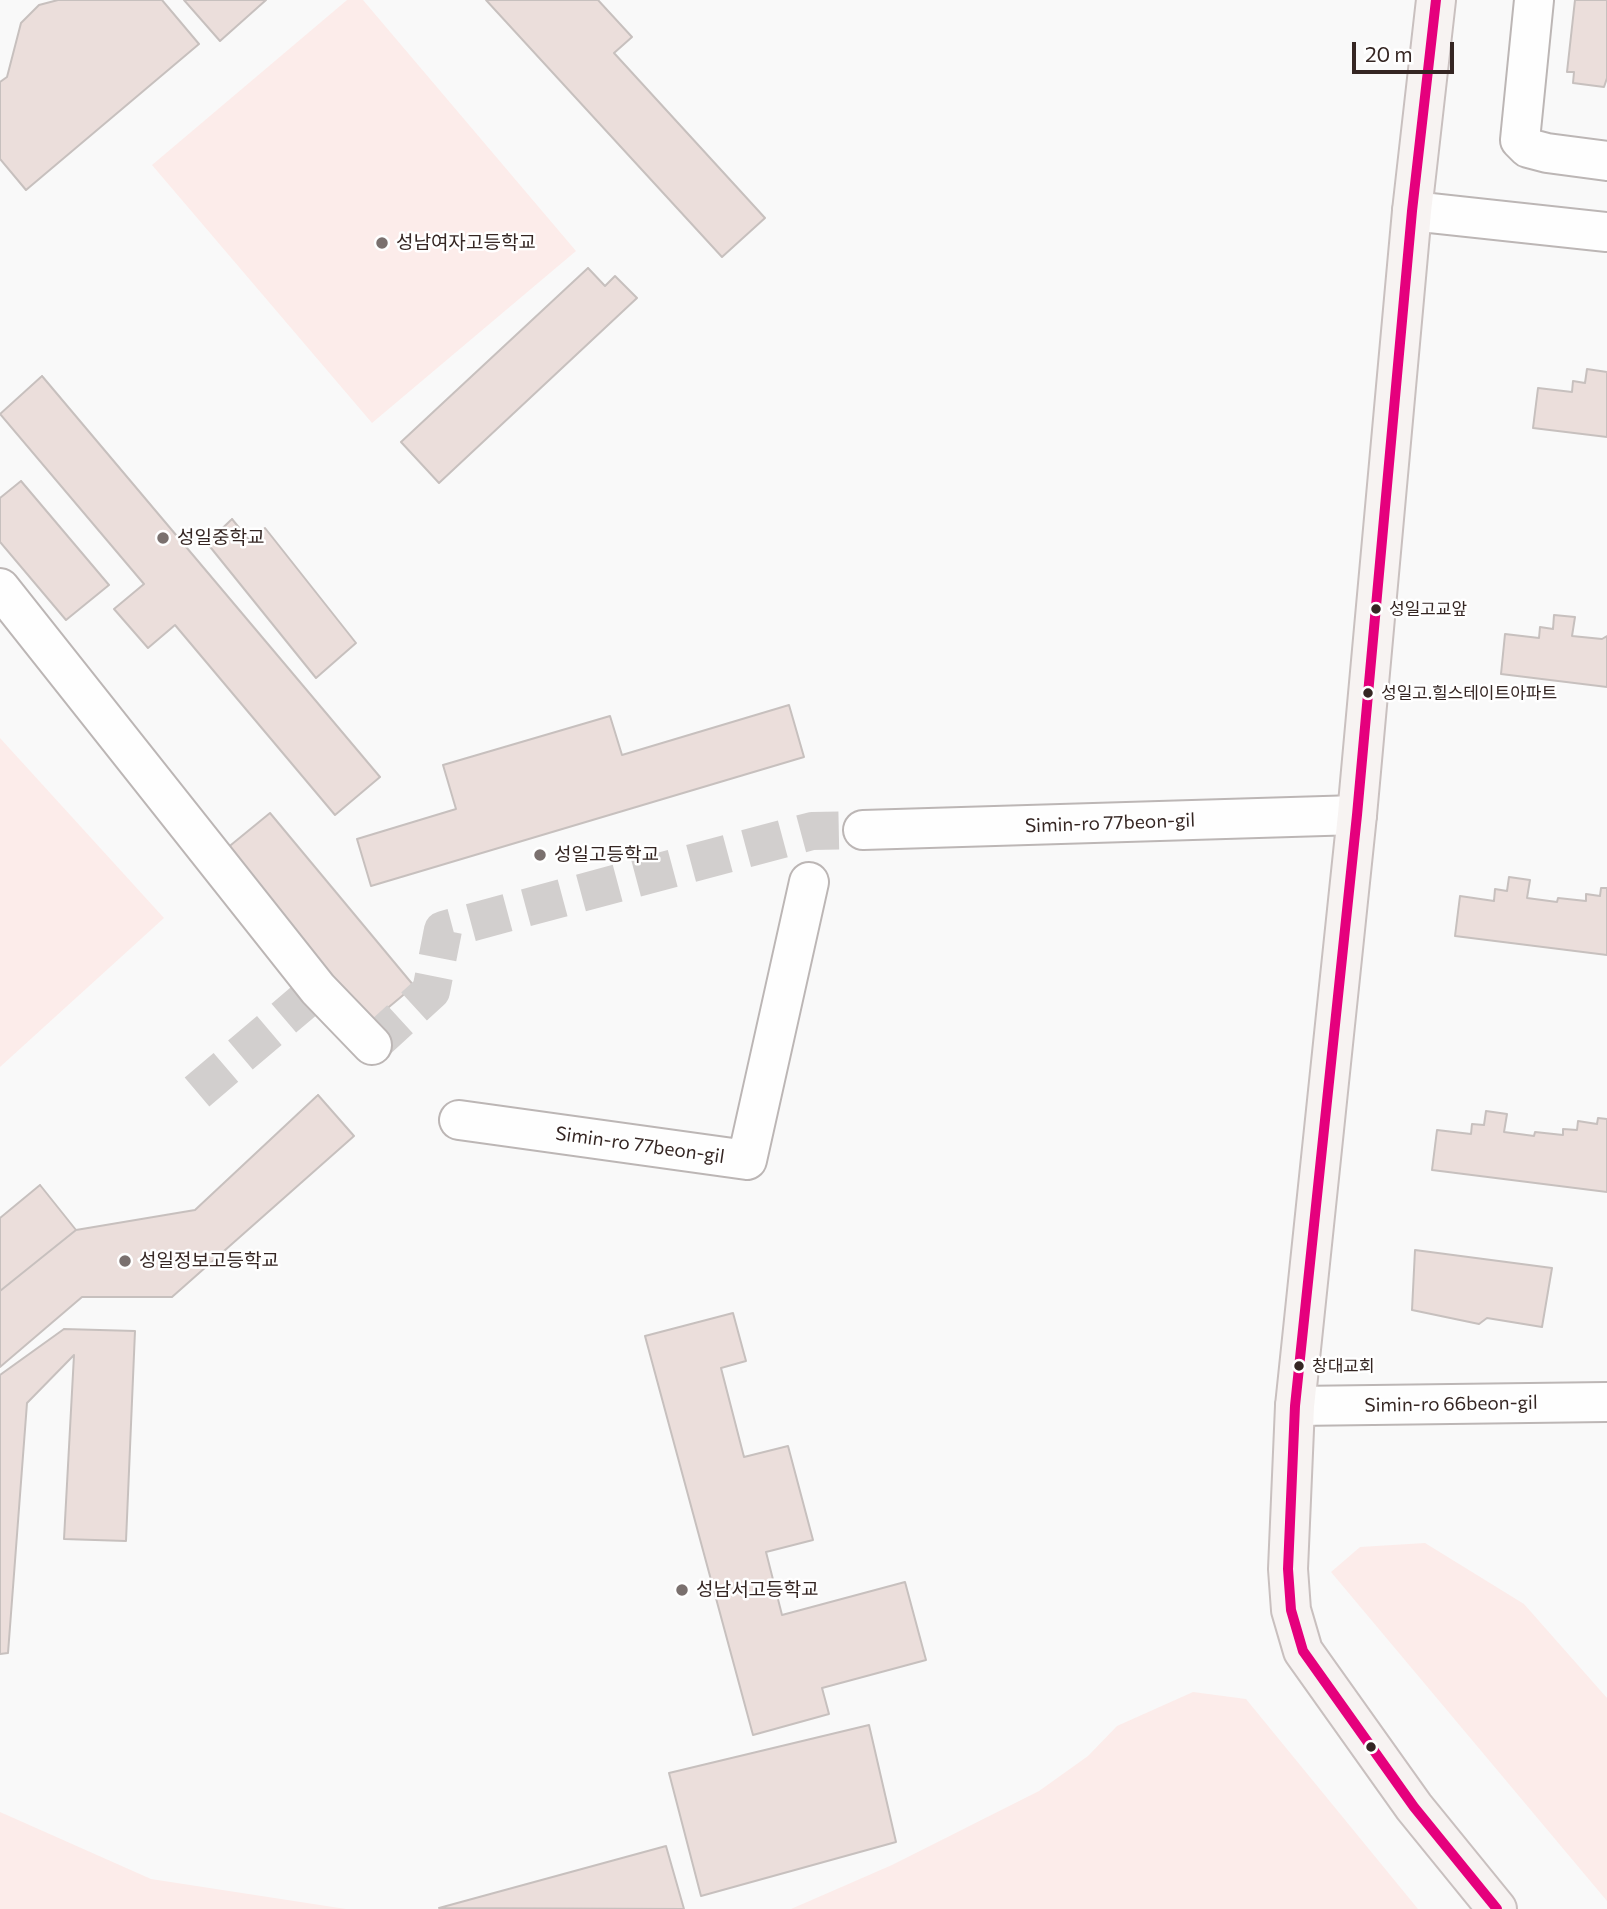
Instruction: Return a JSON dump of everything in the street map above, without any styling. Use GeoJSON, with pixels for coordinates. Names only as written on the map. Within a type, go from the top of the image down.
{"type":"FeatureCollection","features":[{"type":"Feature","properties":{"kind":"main road"},"geometry":{"type":"LineString","coordinates":[[1436,0],[1412,211],[1357,815],[1295,1406],[1289,1569],[1292,1610],[1303,1651],[1414,1807],[1497,1909]]}},
{"type":"Feature","properties":{"kind":"street"},"geometry":{"type":"LineString","coordinates":[[1534,0],[1520,139],[1528,148],[1546,153],[1607,161]]}},
{"type":"Feature","properties":{"kind":"street"},"geometry":{"type":"LineString","coordinates":[[1412,211],[1607,232]]}},
{"type":"Feature","properties":{"kind":"street"},"geometry":{"type":"LineString","coordinates":[[0,588],[318,989],[372,1045]]}},
{"type":"Feature","properties":{"kind":"street","name":"Simin-ro 77beon-gil"},"geometry":{"type":"LineString","coordinates":[[863,830],[1357,815]]}},
{"type":"Feature","properties":{"kind":"street","name":"Simin-ro 77beon-gil"},"geometry":{"type":"LineString","coordinates":[[459,1121],[747,1160],[809,882]]}},
{"type":"Feature","properties":{"kind":"street","name":"Simin-ro 66beon-gil"},"geometry":{"type":"LineString","coordinates":[[1295,1406],[1607,1402]]}},
{"type":"Feature","properties":{"kind":"shaded area"},"geometry":{"type":"Polygon","coordinates":[[[347,0],[363,0],[576,251],[372,423],[152,165],[347,0]]]}},
{"type":"Feature","properties":{"kind":"shaded area"},"geometry":{"type":"Polygon","coordinates":[[[0,738],[164,918],[0,1067],[0,738]]]}},
{"type":"Feature","properties":{"kind":"shaded area"},"geometry":{"type":"Polygon","coordinates":[[[1425,1543],[1524,1604],[1607,1698],[1607,1901],[1331,1572],[1360,1547],[1425,1543]]]}},
{"type":"Feature","properties":{"kind":"shaded area"},"geometry":{"type":"Polygon","coordinates":[[[1193,1692],[1246,1699],[1418,1909],[791,1909],[892,1865],[1039,1791],[1088,1756],[1117,1726],[1193,1692]]]}},
{"type":"Feature","properties":{"kind":"shaded area"},"geometry":{"type":"Polygon","coordinates":[[[0,1812],[151,1879],[346,1909],[0,1909],[0,1812]]]}},
{"type":"Feature","properties":{"kind":"building"},"geometry":{"type":"Polygon","coordinates":[[[58,0],[162,0],[199,44],[26,190],[0,159],[0,82],[7,77],[21,23],[39,5],[58,0]]]}},
{"type":"Feature","properties":{"kind":"building"},"geometry":{"type":"Polygon","coordinates":[[[184,0],[266,0],[220,41],[184,0]]]}},
{"type":"Feature","properties":{"kind":"building"},"geometry":{"type":"Polygon","coordinates":[[[486,0],[598,0],[632,37],[614,53],[765,218],[722,257],[486,0]]]}},
{"type":"Feature","properties":{"kind":"building"},"geometry":{"type":"Polygon","coordinates":[[[1575,0],[1607,0],[1607,78],[1604,87],[1573,83],[1574,72],[1567,72],[1575,0]]]}},
{"type":"Feature","properties":{"kind":"building"},"geometry":{"type":"Polygon","coordinates":[[[588,268],[605,286],[615,276],[637,298],[439,483],[401,442],[588,268]]]}},
{"type":"Feature","properties":{"kind":"building"},"geometry":{"type":"Polygon","coordinates":[[[1587,369],[1607,372],[1607,437],[1533,428],[1538,388],[1572,392],[1573,381],[1585,383],[1587,369]]]}},
{"type":"Feature","properties":{"kind":"building","name":"성일중학교"},"geometry":{"type":"Polygon","coordinates":[[[42,376],[380,777],[335,815],[175,625],[148,648],[114,609],[144,584],[0,414],[42,376]]]}},
{"type":"Feature","properties":{"kind":"building"},"geometry":{"type":"Polygon","coordinates":[[[21,481],[109,585],[66,620],[0,542],[0,498],[21,481]]]}},
{"type":"Feature","properties":{"kind":"building"},"geometry":{"type":"Polygon","coordinates":[[[232,519],[249,540],[265,528],[356,643],[316,678],[207,543],[232,519]]]}},
{"type":"Feature","properties":{"kind":"building"},"geometry":{"type":"Polygon","coordinates":[[[1554,615],[1575,617],[1572,636],[1602,639],[1607,636],[1607,687],[1501,674],[1505,634],[1539,638],[1540,627],[1553,629],[1554,615]]]}},
{"type":"Feature","properties":{"kind":"building","name":"성일고등학교"},"geometry":{"type":"Polygon","coordinates":[[[789,705],[804,757],[371,886],[357,839],[456,809],[443,765],[610,716],[622,755],[789,705]]]}},
{"type":"Feature","properties":{"kind":"building"},"geometry":{"type":"Polygon","coordinates":[[[270,813],[414,986],[371,1022],[226,849],[270,813]]]}},
{"type":"Feature","properties":{"kind":"building"},"geometry":{"type":"Polygon","coordinates":[[[1509,877],[1530,880],[1527,898],[1557,902],[1558,898],[1586,901],[1586,894],[1600,896],[1601,888],[1607,888],[1607,955],[1455,936],[1460,896],[1494,901],[1495,889],[1507,891],[1509,877]]]}},
{"type":"Feature","properties":{"kind":"building","name":"성일정보고등학교"},"geometry":{"type":"Polygon","coordinates":[[[318,1095],[354,1136],[172,1297],[82,1297],[0,1367],[0,1291],[76,1230],[195,1210],[318,1095]]]}},
{"type":"Feature","properties":{"kind":"building"},"geometry":{"type":"Polygon","coordinates":[[[1486,1111],[1507,1114],[1504,1132],[1534,1136],[1535,1132],[1563,1135],[1563,1129],[1577,1130],[1578,1121],[1597,1124],[1598,1118],[1607,1119],[1607,1192],[1432,1170],[1437,1130],[1471,1134],[1472,1124],[1484,1125],[1486,1111]]]}},
{"type":"Feature","properties":{"kind":"building"},"geometry":{"type":"Polygon","coordinates":[[[40,1185],[76,1230],[0,1291],[0,1218],[40,1185]]]}},
{"type":"Feature","properties":{"kind":"building"},"geometry":{"type":"Polygon","coordinates":[[[1415,1250],[1552,1268],[1542,1327],[1487,1318],[1479,1324],[1412,1310],[1415,1250]]]}},
{"type":"Feature","properties":{"kind":"building","name":"성남서고등학교"},"geometry":{"type":"Polygon","coordinates":[[[733,1313],[746,1361],[721,1368],[744,1457],[788,1446],[813,1540],[766,1552],[782,1615],[905,1582],[926,1660],[822,1688],[829,1714],[753,1735],[645,1336],[733,1313]]]}},
{"type":"Feature","properties":{"kind":"building"},"geometry":{"type":"Polygon","coordinates":[[[64,1329],[135,1331],[126,1541],[64,1539],[74,1355],[27,1403],[8,1653],[0,1654],[0,1375],[64,1329]]]}},
{"type":"Feature","properties":{"kind":"building"},"geometry":{"type":"Polygon","coordinates":[[[869,1725],[896,1842],[701,1896],[669,1773],[869,1725]]]}},
{"type":"Feature","properties":{"kind":"building"},"geometry":{"type":"Polygon","coordinates":[[[666,1846],[684,1909],[439,1908],[666,1846]]]}},
{"type":"Feature","properties":{"kind":"tunnel"},"geometry":{"type":"LineString","coordinates":[[372,1045],[431,991],[443,930],[812,831],[863,830]]}},
{"type":"Feature","properties":{"kind":"tunnel"},"geometry":{"type":"LineString","coordinates":[[197,1092],[318,989]]}},
{"type":"Feature","properties":{"kind":"transit line"},"geometry":{"type":"LineString","coordinates":[[1436,0],[1412,211],[1357,815],[1295,1406],[1288,1569],[1291,1610],[1303,1651],[1414,1807],[1497,1909]]}},
{"type":"Feature","properties":{"kind":"place","name":"성남여자고등학교"},"geometry":{"type":"Point","coordinates":[382,243]}},
{"type":"Feature","properties":{"kind":"place","name":"성일중학교"},"geometry":{"type":"Point","coordinates":[163,538]}},
{"type":"Feature","properties":{"kind":"place","name":"성일고교앞"},"geometry":{"type":"Point","coordinates":[1376,609]}},
{"type":"Feature","properties":{"kind":"place","name":"성일고.힐스테이트아파트"},"geometry":{"type":"Point","coordinates":[1368,693]}},
{"type":"Feature","properties":{"kind":"place","name":"성일고등학교"},"geometry":{"type":"Point","coordinates":[540,855]}},
{"type":"Feature","properties":{"kind":"place","name":"성일정보고등학교"},"geometry":{"type":"Point","coordinates":[125,1261]}},
{"type":"Feature","properties":{"kind":"place","name":"창대교회"},"geometry":{"type":"Point","coordinates":[1299,1366]}},
{"type":"Feature","properties":{"kind":"place","name":"성남서고등학교"},"geometry":{"type":"Point","coordinates":[682,1590]}}]}
